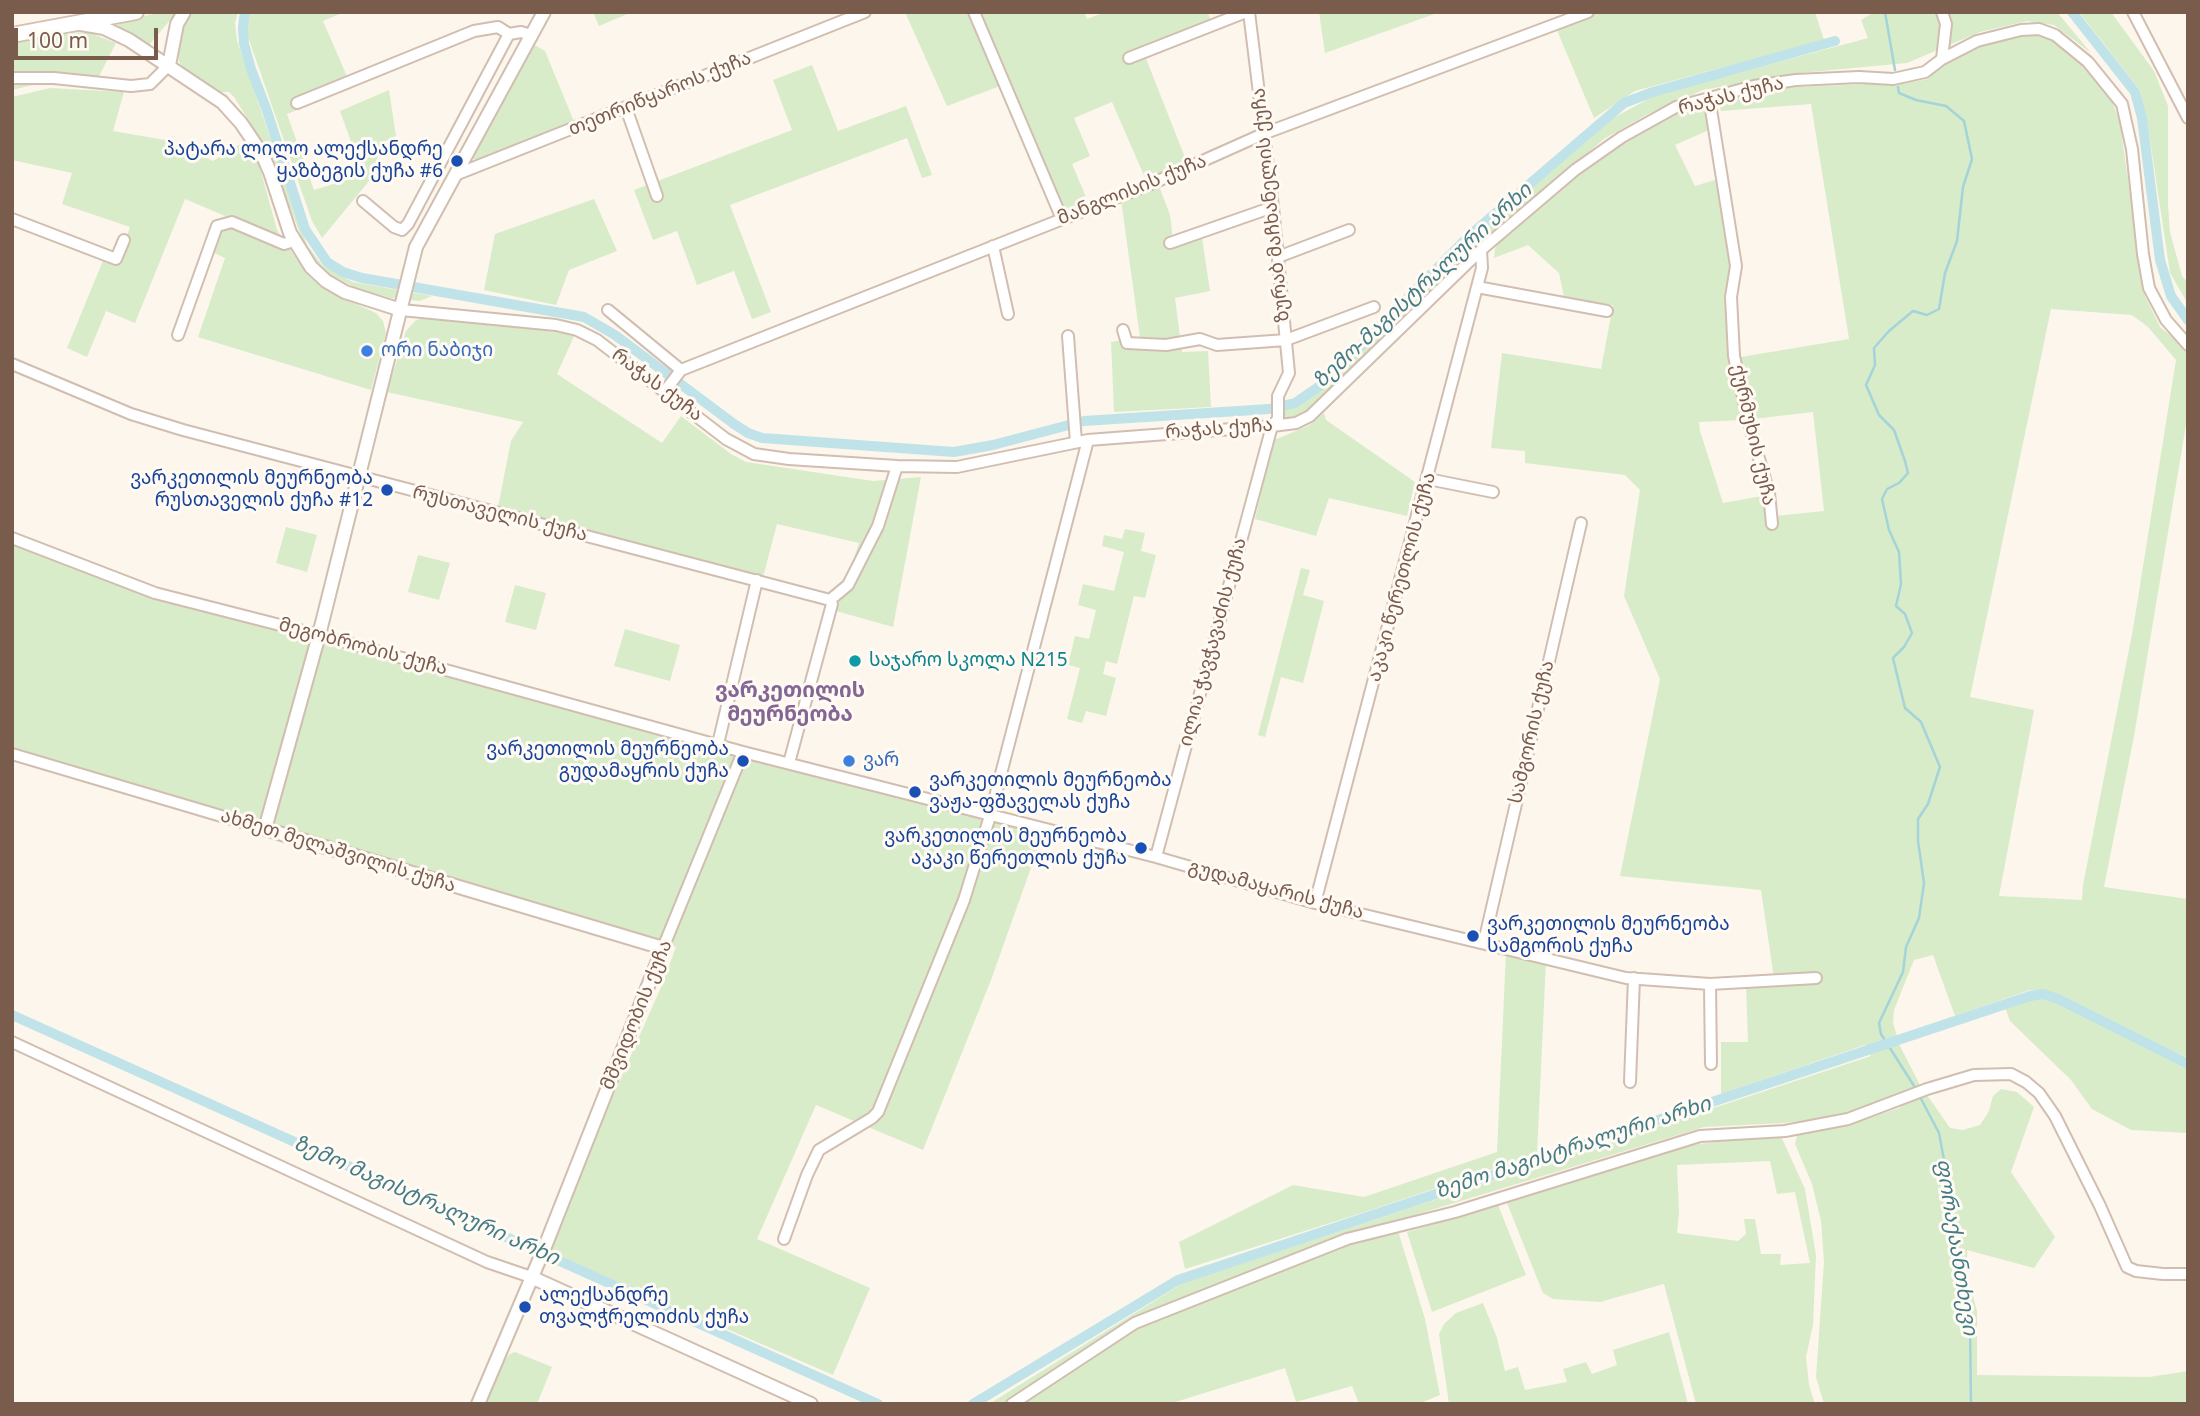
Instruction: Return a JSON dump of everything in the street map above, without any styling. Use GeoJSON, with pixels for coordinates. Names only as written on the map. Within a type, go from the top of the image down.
{"type":"FeatureCollection","features":[{"type":"Feature","properties":{"kind":"main road"},"geometry":{"type":"LineString","coordinates":[[12,35],[136,12]]}},
{"type":"Feature","properties":{"kind":"street"},"geometry":{"type":"LineString","coordinates":[[12,78],[54,78],[131,86],[150,84],[169,65],[177,24],[184,12]]}},
{"type":"Feature","properties":{"kind":"street"},"geometry":{"type":"LineString","coordinates":[[265,829],[319,635],[416,247],[544,12]]}},
{"type":"Feature","properties":{"kind":"street","name":"თეთრიწყაროს ქუჩა"},"geometry":{"type":"LineString","coordinates":[[454,175],[865,12]]}},
{"type":"Feature","properties":{"kind":"street"},"geometry":{"type":"LineString","coordinates":[[974,12],[1062,219]]}},
{"type":"Feature","properties":{"kind":"street"},"geometry":{"type":"LineString","coordinates":[[1129,58],[1247,12]]}},
{"type":"Feature","properties":{"kind":"street","name":"ზურაბ მაჩხანელის ქუჩა"},"geometry":{"type":"LineString","coordinates":[[1247,12],[1273,207],[1289,373],[1278,396],[1275,423]]}},
{"type":"Feature","properties":{"kind":"street","name":"მანგლისის ქუჩა"},"geometry":{"type":"LineString","coordinates":[[679,372],[1152,184],[1264,134],[1568,16],[1588,12]]}},
{"type":"Feature","properties":{"kind":"street"},"geometry":{"type":"LineString","coordinates":[[1942,12],[1946,24],[1942,59]]}},
{"type":"Feature","properties":{"kind":"street"},"geometry":{"type":"LineString","coordinates":[[2133,12],[2188,118]]}},
{"type":"Feature","properties":{"kind":"street","name":"რაჭას ქუჩა"},"geometry":{"type":"LineString","coordinates":[[77,23],[104,28],[129,40],[222,102],[241,123],[262,154],[294,241],[311,267],[326,281],[345,292],[402,305],[577,330],[597,340],[667,389],[726,439],[754,453],[789,459],[897,467],[957,467],[1088,439],[1296,423],[1310,416],[1481,250],[1575,170],[1622,137],[1676,107],[1754,86],[1796,80],[1893,79],[1926,72],[1942,59],[1977,41],[2021,30],[2039,29],[2055,35],[2088,62],[2122,104],[2127,122],[2149,288],[2166,320],[2188,345]]}},
{"type":"Feature","properties":{"kind":"street"},"geometry":{"type":"LineString","coordinates":[[297,103],[474,31],[498,27],[509,34],[521,32],[531,35]]}},
{"type":"Feature","properties":{"kind":"street"},"geometry":{"type":"LineString","coordinates":[[363,201],[394,227],[402,230],[509,34]]}},
{"type":"Feature","properties":{"kind":"street","name":"ქურმუხის ქუჩა"},"geometry":{"type":"LineString","coordinates":[[1709,97],[1736,266],[1731,297],[1734,356],[1749,424],[1769,493],[1772,524]]}},
{"type":"Feature","properties":{"kind":"street"},"geometry":{"type":"LineString","coordinates":[[626,107],[657,196]]}},
{"type":"Feature","properties":{"kind":"street"},"geometry":{"type":"LineString","coordinates":[[1170,243],[1273,207]]}},
{"type":"Feature","properties":{"kind":"street"},"geometry":{"type":"LineString","coordinates":[[12,219],[116,259],[124,240]]}},
{"type":"Feature","properties":{"kind":"street"},"geometry":{"type":"LineString","coordinates":[[178,335],[217,226],[232,222],[284,244],[294,241]]}},
{"type":"Feature","properties":{"kind":"street"},"geometry":{"type":"LineString","coordinates":[[1278,257],[1349,230]]}},
{"type":"Feature","properties":{"kind":"street"},"geometry":{"type":"LineString","coordinates":[[993,246],[1008,314]]}},
{"type":"Feature","properties":{"kind":"street","name":"აკაკი წერეთლის ქუჩა"},"geometry":{"type":"LineString","coordinates":[[1315,903],[1478,287],[1482,268],[1481,250]]}},
{"type":"Feature","properties":{"kind":"street"},"geometry":{"type":"LineString","coordinates":[[1478,287],[1606,311]]}},
{"type":"Feature","properties":{"kind":"street"},"geometry":{"type":"LineString","coordinates":[[1123,330],[1127,343],[1166,345],[1200,339],[1217,345],[1286,340],[1374,307]]}},
{"type":"Feature","properties":{"kind":"street"},"geometry":{"type":"LineString","coordinates":[[608,310],[679,372],[667,389]]}},
{"type":"Feature","properties":{"kind":"street"},"geometry":{"type":"LineString","coordinates":[[1068,336],[1076,442]]}},
{"type":"Feature","properties":{"kind":"street","name":"რუსთაველის ქუჩა"},"geometry":{"type":"LineString","coordinates":[[12,364],[131,414],[183,430],[830,600]]}},
{"type":"Feature","properties":{"kind":"street","name":"ილია ჭავჭავაძის ქუჩა"},"geometry":{"type":"LineString","coordinates":[[1156,857],[1275,423]]}},
{"type":"Feature","properties":{"kind":"street"},"geometry":{"type":"LineString","coordinates":[[784,1239],[819,1150],[878,1112],[964,900],[990,816],[1088,439]]}},
{"type":"Feature","properties":{"kind":"street"},"geometry":{"type":"LineString","coordinates":[[789,763],[832,604],[830,600],[848,584],[878,526],[897,467]]}},
{"type":"Feature","properties":{"kind":"street"},"geometry":{"type":"LineString","coordinates":[[1427,479],[1493,492]]}},
{"type":"Feature","properties":{"kind":"street","name":"სამგორის ქუჩა"},"geometry":{"type":"LineString","coordinates":[[1484,942],[1581,523]]}},
{"type":"Feature","properties":{"kind":"street","name":"მეგობრობის ქუჩა"},"geometry":{"type":"LineString","coordinates":[[12,538],[155,593],[319,635],[743,752]]}},
{"type":"Feature","properties":{"kind":"street"},"geometry":{"type":"LineString","coordinates":[[718,744],[757,580]]}},
{"type":"Feature","properties":{"kind":"street","name":"გუდამაყარის ქუჩა"},"geometry":{"type":"LineString","coordinates":[[743,752],[1156,857],[1315,903],[1634,978],[1710,984],[1816,978]]}},
{"type":"Feature","properties":{"kind":"street","name":"მშვიდობის ქუჩა"},"geometry":{"type":"LineString","coordinates":[[478,1404],[743,752]]}},
{"type":"Feature","properties":{"kind":"street","name":"ახმეთ მელაშვილის ქუჩა"},"geometry":{"type":"LineString","coordinates":[[12,754],[663,948]]}},
{"type":"Feature","properties":{"kind":"street"},"geometry":{"type":"LineString","coordinates":[[1630,1082],[1634,978]]}},
{"type":"Feature","properties":{"kind":"street"},"geometry":{"type":"LineString","coordinates":[[1710,984],[1711,1064]]}},
{"type":"Feature","properties":{"kind":"street"},"geometry":{"type":"LineString","coordinates":[[12,1042],[487,1262],[533,1272],[811,1404]]}},
{"type":"Feature","properties":{"kind":"street"},"geometry":{"type":"LineString","coordinates":[[1012,1404],[1135,1323],[1347,1239],[1455,1212],[1700,1136],[1785,1131],[1848,1119],[1927,1089],[1974,1075],[2011,1074],[2039,1093],[2055,1116],[2127,1267],[2136,1272],[2188,1274]]}},
{"type":"Feature","properties":{"kind":"green space"},"geometry":{"type":"Polygon","coordinates":[[[177,12],[149,45],[118,28],[119,21],[177,12]]]}},
{"type":"Feature","properties":{"kind":"green space"},"geometry":{"type":"Polygon","coordinates":[[[192,12],[238,12],[235,23],[237,41],[307,245],[322,265],[353,282],[432,296],[420,301],[391,298],[356,288],[316,264],[305,246],[268,151],[234,97],[229,92],[215,92],[186,71],[179,62],[180,34],[192,12]]]}},
{"type":"Feature","properties":{"kind":"green space"},"geometry":{"type":"Polygon","coordinates":[[[249,12],[344,12],[323,21],[352,88],[287,114],[314,190],[363,175],[340,111],[389,90],[396,136],[380,144],[374,175],[322,238],[312,221],[247,34],[249,12]]]}},
{"type":"Feature","properties":{"kind":"green space"},"geometry":{"type":"Polygon","coordinates":[[[593,12],[632,12],[599,26],[593,12]]]}},
{"type":"Feature","properties":{"kind":"green space"},"geometry":{"type":"Polygon","coordinates":[[[905,12],[1084,12],[1087,19],[1105,12],[1208,12],[1212,26],[1145,56],[1186,160],[1146,180],[1112,102],[1074,118],[1090,156],[1072,164],[1089,204],[1056,216],[1000,86],[947,106],[905,12]]]}},
{"type":"Feature","properties":{"kind":"green space"},"geometry":{"type":"Polygon","coordinates":[[[1319,12],[1440,12],[1325,53],[1319,12]]]}},
{"type":"Feature","properties":{"kind":"green space"},"geometry":{"type":"Polygon","coordinates":[[[1597,12],[1815,12],[1824,40],[1635,91],[1594,118],[1556,28],[1597,12]]]}},
{"type":"Feature","properties":{"kind":"green space"},"geometry":{"type":"Polygon","coordinates":[[[1874,12],[2057,12],[2091,53],[2054,25],[2027,21],[1980,32],[1907,63],[1800,73],[1703,90],[1646,115],[1604,139],[1476,248],[1303,414],[1282,419],[1283,411],[1301,404],[1331,380],[1431,278],[1615,117],[1656,95],[1868,38],[1861,20],[1874,12]]]}},
{"type":"Feature","properties":{"kind":"green space"},"geometry":{"type":"Polygon","coordinates":[[[2079,12],[2111,12],[2154,71],[2168,106],[2170,232],[2182,276],[2188,283],[2188,304],[2170,273],[2140,90],[2079,12]]]}},
{"type":"Feature","properties":{"kind":"green space"},"geometry":{"type":"Polygon","coordinates":[[[67,32],[90,33],[116,43],[95,84],[53,80],[12,90],[12,42],[67,32]]]}},
{"type":"Feature","properties":{"kind":"green space"},"geometry":{"type":"Polygon","coordinates":[[[2041,34],[2071,53],[2112,101],[2120,123],[2144,294],[2160,327],[2188,350],[2188,413],[2134,736],[2104,887],[2188,899],[2188,1058],[2044,990],[2030,990],[1955,1016],[1933,955],[1914,960],[1894,1010],[1893,1023],[1900,1046],[1920,1085],[1950,1128],[1963,1130],[1980,1125],[1989,1111],[1993,1096],[2001,1089],[2017,1092],[2034,1107],[2011,1172],[2055,1237],[2034,1268],[1967,1250],[1968,1278],[1977,1311],[1977,1375],[2149,1377],[2188,1371],[2188,1404],[1824,1404],[1816,1377],[1824,1262],[1821,1221],[1812,1184],[1795,1144],[1797,1136],[1801,1133],[1844,1126],[1899,1108],[1909,1100],[1844,1116],[1784,1123],[1704,1127],[1395,1221],[1425,1319],[1440,1395],[1418,1404],[1359,1404],[1352,1386],[1296,1402],[1285,1368],[1169,1404],[989,1404],[1183,1283],[1871,1056],[1865,1045],[1721,1094],[1721,1042],[1748,1042],[1746,985],[1775,985],[1761,890],[1620,876],[1660,679],[1624,596],[1640,490],[1625,475],[1525,463],[1525,451],[1491,448],[1502,353],[1601,369],[1613,305],[1564,297],[1559,273],[1528,245],[1494,258],[1495,249],[1498,242],[1574,175],[1628,138],[1682,111],[1698,106],[1704,109],[1709,130],[1675,145],[1695,186],[1718,179],[1732,271],[1727,298],[1728,349],[1743,420],[1699,422],[1700,431],[1723,503],[1762,496],[1765,517],[1824,511],[1813,412],[1753,419],[1741,357],[1849,339],[1811,104],[1721,111],[1719,104],[1722,99],[1776,88],[1913,82],[1928,79],[1944,63],[1977,47],[2041,34]],[[2051,309],[1970,697],[2034,710],[1999,896],[2082,900],[2133,629],[2176,360],[2148,327],[2132,315],[2051,309]]]}},
{"type":"Feature","properties":{"kind":"green space"},"geometry":{"type":"Polygon","coordinates":[[[533,44],[545,51],[575,124],[483,159],[473,159],[471,156],[533,44]]]}},
{"type":"Feature","properties":{"kind":"green space"},"geometry":{"type":"Polygon","coordinates":[[[812,65],[838,131],[906,106],[932,175],[922,178],[907,138],[730,205],[771,312],[752,319],[734,271],[697,285],[677,231],[653,240],[634,190],[792,130],[773,80],[812,65]]]}},
{"type":"Feature","properties":{"kind":"green space"},"geometry":{"type":"Polygon","coordinates":[[[50,88],[124,92],[113,131],[176,142],[213,161],[248,139],[257,157],[277,230],[307,274],[325,290],[376,313],[383,321],[386,333],[371,390],[198,337],[225,258],[212,252],[225,216],[185,199],[135,323],[106,311],[87,357],[67,348],[107,251],[119,258],[130,227],[62,204],[72,173],[12,160],[12,97],[50,88]]]}},
{"type":"Feature","properties":{"kind":"green space"},"geometry":{"type":"Polygon","coordinates":[[[1159,186],[1170,215],[1174,248],[1202,238],[1210,291],[1175,298],[1182,352],[1208,351],[1211,407],[1114,412],[1111,342],[1140,337],[1121,200],[1159,186]]]}},
{"type":"Feature","properties":{"kind":"green space"},"geometry":{"type":"Polygon","coordinates":[[[594,199],[617,251],[569,270],[556,305],[484,290],[495,234],[594,199]]]}},
{"type":"Feature","properties":{"kind":"green space"},"geometry":{"type":"Polygon","coordinates":[[[426,318],[575,334],[557,374],[662,443],[681,416],[731,454],[746,462],[873,481],[921,477],[893,627],[836,611],[859,543],[777,524],[763,577],[498,507],[511,441],[523,422],[387,392],[406,331],[416,320],[426,318]]]}},
{"type":"Feature","properties":{"kind":"green space"},"geometry":{"type":"Polygon","coordinates":[[[1324,413],[1326,420],[1415,482],[1407,516],[1329,498],[1316,536],[1255,519],[1274,440],[1308,426],[1324,413]]]}},
{"type":"Feature","properties":{"kind":"green space"},"geometry":{"type":"Polygon","coordinates":[[[286,527],[317,535],[307,572],[276,563],[286,527]]]}},
{"type":"Feature","properties":{"kind":"green space"},"geometry":{"type":"Polygon","coordinates":[[[1125,529],[1145,533],[1141,551],[1156,555],[1145,598],[1134,596],[1117,664],[1106,661],[1103,674],[1116,678],[1106,716],[1086,711],[1082,723],[1067,719],[1080,668],[1068,665],[1075,636],[1089,639],[1096,610],[1078,605],[1083,584],[1114,591],[1124,552],[1102,546],[1104,535],[1122,539],[1125,529]]]}},
{"type":"Feature","properties":{"kind":"green space"},"geometry":{"type":"Polygon","coordinates":[[[12,543],[151,597],[734,755],[1043,834],[991,980],[923,1150],[816,1105],[757,1239],[870,1288],[833,1375],[549,1252],[676,947],[12,748],[12,543]]]}},
{"type":"Feature","properties":{"kind":"green space"},"geometry":{"type":"Polygon","coordinates":[[[418,555],[450,563],[439,600],[408,592],[418,555]]]}},
{"type":"Feature","properties":{"kind":"green space"},"geometry":{"type":"Polygon","coordinates":[[[1301,568],[1310,570],[1303,595],[1324,601],[1303,683],[1281,677],[1265,737],[1258,735],[1301,568]]]}},
{"type":"Feature","properties":{"kind":"green space"},"geometry":{"type":"Polygon","coordinates":[[[515,585],[546,593],[536,630],[505,622],[515,585]]]}},
{"type":"Feature","properties":{"kind":"green space"},"geometry":{"type":"Polygon","coordinates":[[[625,629],[680,645],[670,681],[614,666],[625,629]]]}},
{"type":"Feature","properties":{"kind":"green space"},"geometry":{"type":"Polygon","coordinates":[[[1506,952],[1546,961],[1537,1154],[1185,1269],[1179,1242],[1293,1185],[1364,1197],[1497,1152],[1506,952]]]}},
{"type":"Feature","properties":{"kind":"green space"},"geometry":{"type":"Polygon","coordinates":[[[2034,998],[2046,998],[2188,1068],[2188,1133],[2131,1130],[2092,1109],[2071,1080],[2010,1021],[2005,1007],[2034,998]]]}},
{"type":"Feature","properties":{"kind":"green space"},"geometry":{"type":"Polygon","coordinates":[[[1780,1134],[1805,1189],[1816,1255],[1813,1325],[1806,1357],[1809,1385],[1815,1404],[1696,1404],[1664,1284],[1600,1302],[1553,1299],[1543,1293],[1507,1203],[1691,1145],[1780,1134]],[[1770,1161],[1677,1165],[1677,1233],[1738,1241],[1746,1234],[1744,1219],[1755,1219],[1761,1254],[1781,1254],[1780,1265],[1810,1263],[1795,1192],[1777,1194],[1770,1161]]]}},
{"type":"Feature","properties":{"kind":"green space"},"geometry":{"type":"Polygon","coordinates":[[[1498,1205],[1526,1275],[1432,1312],[1407,1232],[1498,1205]]]}},
{"type":"Feature","properties":{"kind":"green space"},"geometry":{"type":"Polygon","coordinates":[[[1483,1303],[1497,1338],[1505,1371],[1518,1367],[1525,1390],[1567,1382],[1563,1369],[1586,1362],[1592,1374],[1617,1365],[1613,1350],[1669,1332],[1688,1404],[1449,1404],[1439,1334],[1444,1324],[1456,1313],[1483,1303]]]}},
{"type":"Feature","properties":{"kind":"green space"},"geometry":{"type":"Polygon","coordinates":[[[515,1352],[552,1367],[537,1404],[492,1404],[486,1401],[505,1360],[515,1352]]]}},
{"type":"Feature","properties":{"kind":"waterway","name":"ზემო-მაგისტრალური არხი"},"geometry":{"type":"LineString","coordinates":[[245,12],[244,44],[305,229],[327,262],[343,272],[362,278],[584,317],[615,335],[734,424],[762,438],[954,452],[993,445],[1084,421],[1269,409],[1295,403],[1324,383],[1469,236],[1624,103],[1653,92],[1835,41]]}},
{"type":"Feature","properties":{"kind":"waterway"},"geometry":{"type":"LineString","coordinates":[[1885,12],[1895,70]]}},
{"type":"Feature","properties":{"kind":"waterway","name":"ზემო-მაგისტრალური არხი"},"geometry":{"type":"LineString","coordinates":[[2072,12],[2135,92],[2142,118],[2160,260],[2171,296],[2188,320]]}},
{"type":"Feature","properties":{"kind":"waterway","name":"ფორაქაანთხევი"},"geometry":{"type":"LineString","coordinates":[[1898,87],[1899,93],[1916,100],[1946,106],[1964,121],[1972,159],[1963,187],[1957,241],[1945,273],[1939,309],[1927,315],[1913,311],[1889,331],[1874,348],[1875,365],[1866,385],[1879,415],[1894,430],[1908,473],[1899,483],[1887,489],[1882,499],[1889,530],[1899,552],[1901,584],[1896,606],[1905,614],[1912,633],[1904,647],[1893,658],[1905,708],[1921,722],[1940,767],[1928,804],[1918,819],[1924,883],[1919,918],[1906,947],[1903,972],[1879,1023],[1881,1034],[1916,1089]]}},
{"type":"Feature","properties":{"kind":"waterway","name":"ზემო მაგისტრალური არხი"},"geometry":{"type":"LineString","coordinates":[[973,1404],[1178,1280],[2030,996],[2043,994],[2058,999],[2188,1064]]}},
{"type":"Feature","properties":{"kind":"waterway","name":"ზემო მაგისტრალური არხი"},"geometry":{"type":"LineString","coordinates":[[12,1015],[878,1404]]}},
{"type":"Feature","properties":{"kind":"waterway","name":"ფორაქაანთხევი"},"geometry":{"type":"LineString","coordinates":[[1919,1095],[1939,1133],[1948,1182],[1957,1278],[1962,1307],[1970,1326],[1971,1404]]}},
{"type":"Feature","properties":{"kind":"place","name":"პატარა ლილო ალექსანდრე ყაზბეგის ქუჩა #6"},"geometry":{"type":"Point","coordinates":[457,161]}},
{"type":"Feature","properties":{"kind":"place","name":"ორი ნაბიჯი"},"geometry":{"type":"Point","coordinates":[367,351]}},
{"type":"Feature","properties":{"kind":"place","name":"ვარკეთილის მეურნეობა რუსთაველის ქუჩა #12"},"geometry":{"type":"Point","coordinates":[387,490]}},
{"type":"Feature","properties":{"kind":"place","name":"საჯარო სკოლა N215"},"geometry":{"type":"Point","coordinates":[855,661]}},
{"type":"Feature","properties":{"kind":"place","name":"ვარკეთილის მეურნეობა გუდამაყრის ქუჩა"},"geometry":{"type":"Point","coordinates":[743,761]}},
{"type":"Feature","properties":{"kind":"place","name":"ვარ"},"geometry":{"type":"Point","coordinates":[849,761]}},
{"type":"Feature","properties":{"kind":"place","name":"ვარკეთილის მეურნეობა ვაჟა-ფშაველას ქუჩა"},"geometry":{"type":"Point","coordinates":[915,792]}},
{"type":"Feature","properties":{"kind":"place","name":"ვარკეთილის მეურნეობა აკაკი წერეთლის ქუჩა"},"geometry":{"type":"Point","coordinates":[1141,848]}},
{"type":"Feature","properties":{"kind":"place","name":"ვარკეთილის მეურნეობა სამგორის ქუჩა"},"geometry":{"type":"Point","coordinates":[1473,936]}},
{"type":"Feature","properties":{"kind":"place","name":"ალექსანდრე თვალჭრელიძის ქუჩა"},"geometry":{"type":"Point","coordinates":[525,1307]}},
{"type":"Feature","properties":{"kind":"district","name":"ვარკეთილის მეურნეობა"},"geometry":{"type":"Point","coordinates":[790,703]}}]}
